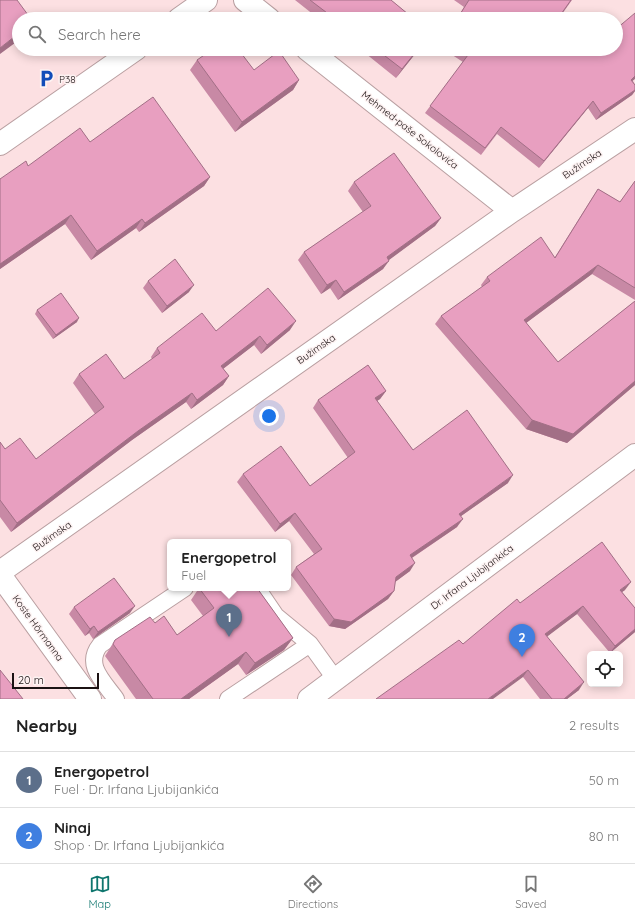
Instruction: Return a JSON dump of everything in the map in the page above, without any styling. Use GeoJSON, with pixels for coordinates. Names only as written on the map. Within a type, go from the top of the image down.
{"type":"FeatureCollection","features":[{"type":"Feature","properties":{"kind":"street"},"geometry":{"type":"LineString","coordinates":[[189,12],[206,0]]}},
{"type":"Feature","properties":{"kind":"street"},"geometry":{"type":"LineString","coordinates":[[245,0],[260,12]]}},
{"type":"Feature","properties":{"kind":"street"},"geometry":{"type":"LineString","coordinates":[[0,144],[126,56]]}},
{"type":"Feature","properties":{"kind":"street","name":"Mehmed-paše Sokolovića"},"geometry":{"type":"LineString","coordinates":[[316,56],[512,211]]}},
{"type":"Feature","properties":{"kind":"street","name":"Bužimska"},"geometry":{"type":"LineString","coordinates":[[0,572],[512,211],[635,129]]}},
{"type":"Feature","properties":{"kind":"street","name":"Dr. Irfana Ljubijankića"},"geometry":{"type":"LineString","coordinates":[[310,699],[635,455]]}},
{"type":"Feature","properties":{"kind":"street","name":"Koste Hörmanna"},"geometry":{"type":"LineString","coordinates":[[0,576],[90,699]]}},
{"type":"Feature","properties":{"kind":"lane"},"geometry":{"type":"LineString","coordinates":[[116,699],[95,671],[93,657],[96,649],[100,644],[180,591]]}},
{"type":"Feature","properties":{"kind":"lane"},"geometry":{"type":"LineString","coordinates":[[259,591],[276,616],[310,644],[336,680]]}},
{"type":"Feature","properties":{"kind":"lane"},"geometry":{"type":"LineString","coordinates":[[228,699],[310,644]]}},
{"type":"Feature","properties":{"kind":"building"},"geometry":{"type":"Polygon","coordinates":[[[0,0],[17,0],[26,12],[12,12],[12,39],[0,48],[0,0]]]}},
{"type":"Feature","properties":{"kind":"building"},"geometry":{"type":"Polygon","coordinates":[[[310,0],[391,0],[406,12],[326,12],[310,0]]]}},
{"type":"Feature","properties":{"kind":"building"},"geometry":{"type":"Polygon","coordinates":[[[469,0],[571,0],[563,12],[461,12],[469,0]]]}},
{"type":"Feature","properties":{"kind":"building"},"geometry":{"type":"Polygon","coordinates":[[[635,13],[635,76],[631,80],[635,85],[635,90],[601,113],[593,101],[544,161],[501,127],[485,148],[430,106],[467,56],[623,56],[623,23],[635,13]]]}},
{"type":"Feature","properties":{"kind":"building"},"geometry":{"type":"Polygon","coordinates":[[[203,56],[243,56],[254,70],[272,56],[282,56],[299,80],[242,122],[197,60],[203,56]]]}},
{"type":"Feature","properties":{"kind":"building"},"geometry":{"type":"Polygon","coordinates":[[[385,56],[412,56],[402,69],[385,56]]]}},
{"type":"Feature","properties":{"kind":"building"},"geometry":{"type":"Polygon","coordinates":[[[153,97],[210,177],[145,223],[142,219],[97,251],[71,215],[0,264],[0,179],[26,161],[28,166],[80,128],[90,142],[153,97]]]}},
{"type":"Feature","properties":{"kind":"building"},"geometry":{"type":"Polygon","coordinates":[[[394,153],[441,218],[387,257],[389,261],[344,292],[336,280],[327,285],[304,252],[371,206],[354,182],[394,153]]]}},
{"type":"Feature","properties":{"kind":"building"},"geometry":{"type":"Polygon","coordinates":[[[635,181],[635,288],[598,265],[524,320],[558,362],[635,301],[635,381],[573,434],[532,420],[441,316],[490,281],[487,277],[541,237],[555,258],[598,189],[620,202],[635,181]]]}},
{"type":"Feature","properties":{"kind":"building"},"geometry":{"type":"Polygon","coordinates":[[[175,259],[194,285],[167,306],[148,281],[175,259]]]}},
{"type":"Feature","properties":{"kind":"building"},"geometry":{"type":"Polygon","coordinates":[[[268,288],[296,321],[267,345],[260,336],[221,366],[229,376],[197,400],[192,393],[138,431],[17,523],[0,500],[0,442],[5,449],[20,438],[36,459],[104,407],[79,374],[106,354],[124,379],[160,353],[157,348],[202,313],[216,331],[268,288]]]}},
{"type":"Feature","properties":{"kind":"building"},"geometry":{"type":"Polygon","coordinates":[[[61,293],[79,318],[56,335],[37,310],[61,293]]]}},
{"type":"Feature","properties":{"kind":"building"},"geometry":{"type":"Polygon","coordinates":[[[368,365],[386,391],[375,398],[413,450],[467,410],[513,475],[459,514],[463,519],[410,555],[415,563],[396,577],[394,591],[351,622],[334,619],[296,567],[322,549],[295,513],[280,524],[243,474],[281,446],[310,486],[355,452],[318,400],[368,365]]]}},
{"type":"Feature","properties":{"kind":"building"},"geometry":{"type":"Polygon","coordinates":[[[602,542],[631,582],[620,590],[635,608],[635,629],[615,646],[583,606],[545,634],[584,682],[564,699],[552,699],[528,670],[488,699],[376,699],[459,640],[463,644],[517,599],[520,603],[602,542]]]}},
{"type":"Feature","properties":{"kind":"building"},"geometry":{"type":"Polygon","coordinates":[[[114,578],[135,606],[98,632],[94,626],[90,629],[74,607],[114,578]]]}},
{"type":"Feature","properties":{"kind":"building"},"geometry":{"type":"Polygon","coordinates":[[[201,591],[259,591],[293,638],[255,663],[246,652],[181,699],[153,699],[113,644],[115,640],[150,617],[155,623],[164,616],[177,635],[214,608],[201,591]]]}},
{"type":"Feature","properties":{"kind":"building"},"geometry":{"type":"Polygon","coordinates":[[[0,670],[23,699],[0,699],[0,670]]]}},
{"type":"Feature","properties":{"kind":"place","name":"P38"},"geometry":{"type":"Point","coordinates":[46,79]}},
{"type":"Feature","properties":{"kind":"place","name":"Energopetrol"},"geometry":{"type":"Point","coordinates":[229,637]}},
{"type":"Feature","properties":{"kind":"place","name":"Ninaj"},"geometry":{"type":"Point","coordinates":[522,657]}}]}
